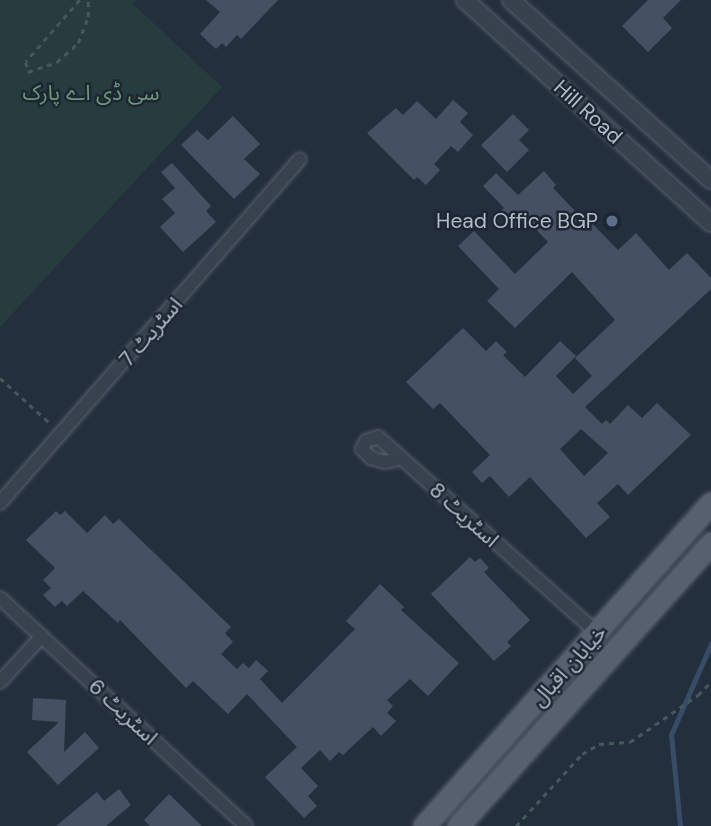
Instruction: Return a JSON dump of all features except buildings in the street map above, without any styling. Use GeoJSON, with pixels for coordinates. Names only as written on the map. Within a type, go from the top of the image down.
{"type":"FeatureCollection","features":[{"type":"Feature","properties":{"kind":"main road","name":"خیابان اقبال"},"geometry":{"type":"LineString","coordinates":[[424,826],[598,634],[711,503]]}},
{"type":"Feature","properties":{"kind":"main road","name":"خیابان اقبال"},"geometry":{"type":"LineString","coordinates":[[458,826],[711,542]]}},
{"type":"Feature","properties":{"kind":"street","name":"Hill Road"},"geometry":{"type":"LineString","coordinates":[[465,0],[711,223]]}},
{"type":"Feature","properties":{"kind":"street","name":"Hill Road"},"geometry":{"type":"LineString","coordinates":[[511,0],[711,180]]}},
{"type":"Feature","properties":{"kind":"street","name":"اسٹریٹ 7"},"geometry":{"type":"LineString","coordinates":[[0,503],[63,434],[300,159]]}},
{"type":"Feature","properties":{"kind":"street","name":"اسٹریٹ 8"},"geometry":{"type":"LineString","coordinates":[[398,459],[385,463],[370,458],[362,449],[366,440],[377,437],[598,634]]}},
{"type":"Feature","properties":{"kind":"street","name":"اسٹریٹ 6"},"geometry":{"type":"LineString","coordinates":[[0,598],[246,826]]}},
{"type":"Feature","properties":{"kind":"street"},"geometry":{"type":"LineString","coordinates":[[0,682],[42,636]]}},
{"type":"Feature","properties":{"kind":"path"},"geometry":{"type":"LineString","coordinates":[[80,0],[26,62],[28,72],[57,62],[78,43],[88,17],[88,0]]}},
{"type":"Feature","properties":{"kind":"path"},"geometry":{"type":"LineString","coordinates":[[0,378],[63,434]]}},
{"type":"Feature","properties":{"kind":"path"},"geometry":{"type":"LineString","coordinates":[[516,826],[582,754],[598,744],[629,742],[698,695],[711,682]]}},
{"type":"Feature","properties":{"kind":"green space","name":"سی ڈی اے پارک"},"geometry":{"type":"Polygon","coordinates":[[[0,0],[136,0],[133,4],[222,87],[0,327],[0,0]]]}},
{"type":"Feature","properties":{"kind":"waterway"},"geometry":{"type":"LineString","coordinates":[[680,826],[671,735],[711,644]]}},
{"type":"Feature","properties":{"kind":"place","name":"Head Office BGP"},"geometry":{"type":"Point","coordinates":[612,221]}}]}
